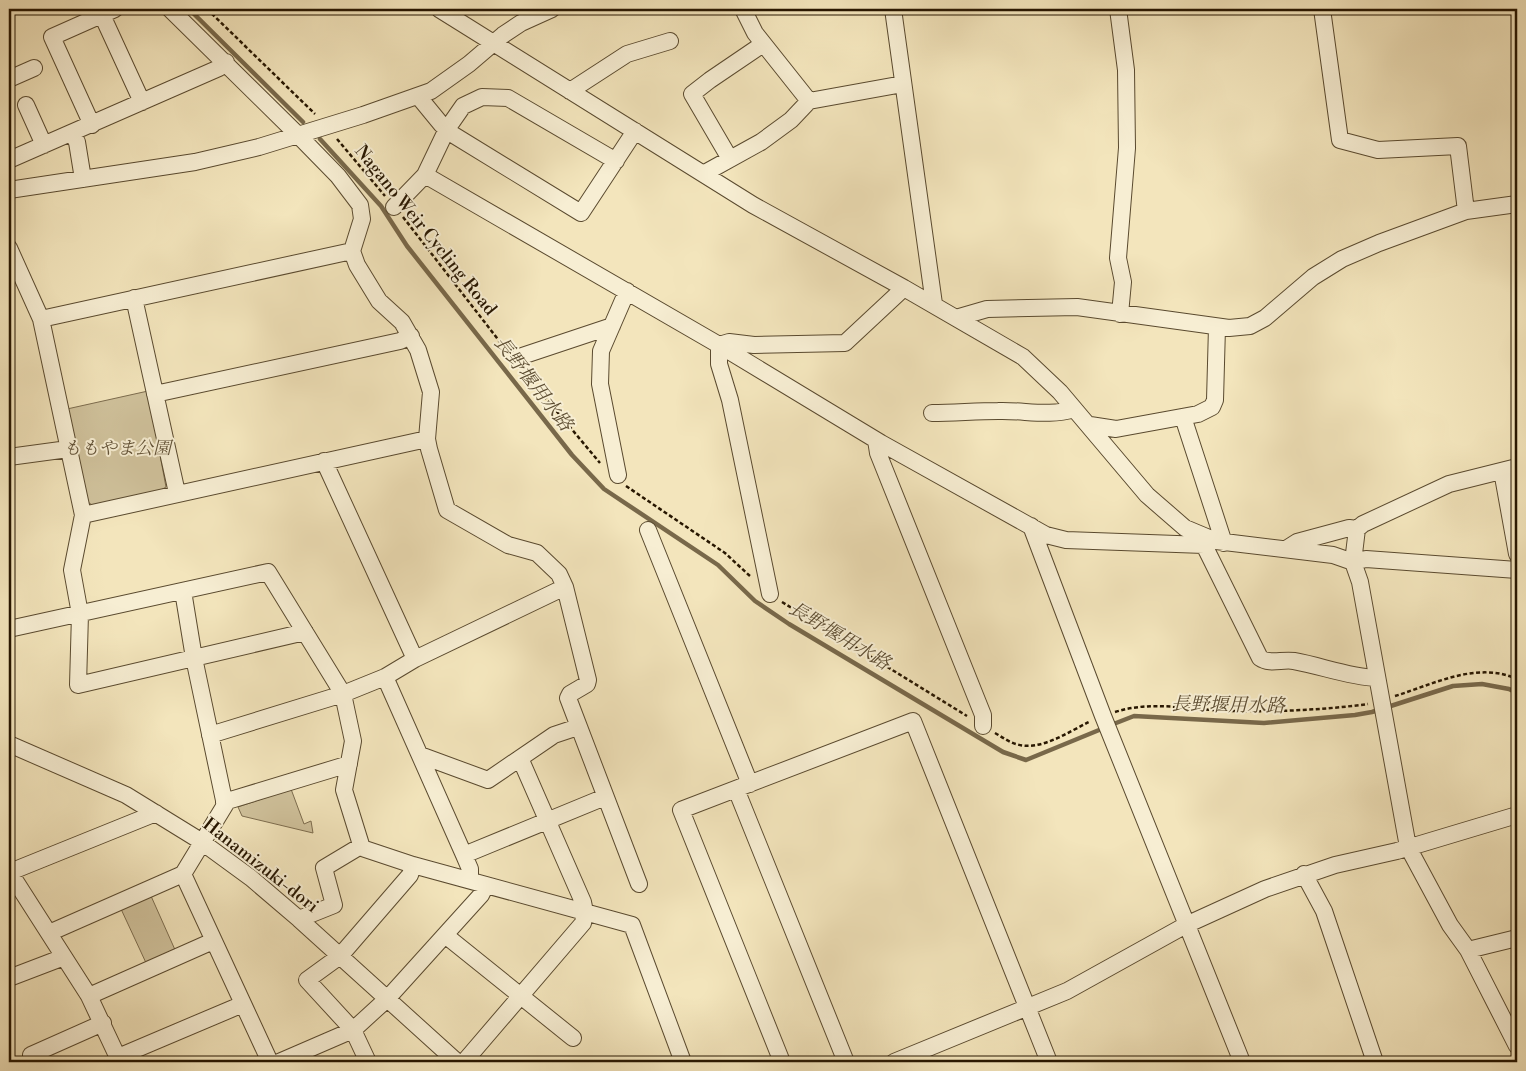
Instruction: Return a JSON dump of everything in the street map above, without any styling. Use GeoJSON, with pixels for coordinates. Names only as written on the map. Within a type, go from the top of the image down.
{"type":"FeatureCollection","features":[{"type":"Feature","properties":{"kind":"street"},"geometry":{"type":"LineString","coordinates":[[170,9],[226,62],[338,176],[360,205],[362,219],[352,251],[357,265],[379,301],[402,322],[411,336],[429,381],[431,407],[427,439],[447,510],[507,544],[537,553],[559,574],[565,587],[588,680],[587,684],[570,694],[568,698],[639,884]]}},
{"type":"Feature","properties":{"kind":"street"},"geometry":{"type":"LineString","coordinates":[[439,9],[753,204],[934,304],[1023,357],[1044,375],[1090,425],[1147,495],[1166,514],[1206,542],[1260,658],[1266,662],[1291,661],[1362,677],[1377,678]]}},
{"type":"Feature","properties":{"kind":"street"},"geometry":{"type":"LineString","coordinates":[[9,190],[195,162],[298,135],[418,96],[440,86],[521,23],[552,9]]}},
{"type":"Feature","properties":{"kind":"street"},"geometry":{"type":"LineString","coordinates":[[743,9],[755,33],[808,101]]}},
{"type":"Feature","properties":{"kind":"street"},"geometry":{"type":"LineString","coordinates":[[893,9],[934,304]]}},
{"type":"Feature","properties":{"kind":"street"},"geometry":{"type":"LineString","coordinates":[[1118,9],[1126,70],[1126,138],[1118,258],[1123,282],[1120,314]]}},
{"type":"Feature","properties":{"kind":"street"},"geometry":{"type":"LineString","coordinates":[[1322,9],[1340,140],[1378,150],[1458,146],[1466,211]]}},
{"type":"Feature","properties":{"kind":"street"},"geometry":{"type":"LineString","coordinates":[[92,124],[52,37],[109,12],[142,102]]}},
{"type":"Feature","properties":{"kind":"street"},"geometry":{"type":"LineString","coordinates":[[570,91],[627,54],[670,41]]}},
{"type":"Feature","properties":{"kind":"street"},"geometry":{"type":"LineString","coordinates":[[730,159],[692,94],[763,44]]}},
{"type":"Feature","properties":{"kind":"street"},"geometry":{"type":"LineString","coordinates":[[9,160],[219,68],[226,62]]}},
{"type":"Feature","properties":{"kind":"street"},"geometry":{"type":"LineString","coordinates":[[9,80],[34,68]]}},
{"type":"Feature","properties":{"kind":"street"},"geometry":{"type":"LineString","coordinates":[[703,174],[761,142],[791,120],[808,101],[903,84]]}},
{"type":"Feature","properties":{"kind":"street"},"geometry":{"type":"LineString","coordinates":[[418,96],[447,129],[582,213],[635,132]]}},
{"type":"Feature","properties":{"kind":"street"},"geometry":{"type":"LineString","coordinates":[[394,207],[425,175],[447,129],[463,106],[482,97],[496,96],[508,98],[616,161]]}},
{"type":"Feature","properties":{"kind":"street"},"geometry":{"type":"LineString","coordinates":[[26,105],[44,145]]}},
{"type":"Feature","properties":{"kind":"street"},"geometry":{"type":"LineString","coordinates":[[72,133],[77,142],[83,179]]}},
{"type":"Feature","properties":{"kind":"street"},"geometry":{"type":"LineString","coordinates":[[425,175],[719,345],[878,441],[1046,534],[1066,540],[1224,543],[1333,555],[1353,562],[1366,559],[1517,570]]}},
{"type":"Feature","properties":{"kind":"street"},"geometry":{"type":"LineString","coordinates":[[956,318],[987,309],[1077,307],[1217,327],[1250,326],[1265,318],[1313,277],[1342,259],[1379,243],[1466,211],[1517,204]]}},
{"type":"Feature","properties":{"kind":"street"},"geometry":{"type":"LineString","coordinates":[[9,248],[41,319],[83,515],[72,570],[80,614],[78,685],[305,632]]}},
{"type":"Feature","properties":{"kind":"street"},"geometry":{"type":"LineString","coordinates":[[41,319],[352,251]]}},
{"type":"Feature","properties":{"kind":"street"},"geometry":{"type":"LineString","coordinates":[[719,345],[729,342],[754,345],[845,343],[904,288]]}},
{"type":"Feature","properties":{"kind":"street"},"geometry":{"type":"LineString","coordinates":[[620,479],[600,384],[601,352],[627,292]]}},
{"type":"Feature","properties":{"kind":"street"},"geometry":{"type":"LineString","coordinates":[[134,298],[176,494]]}},
{"type":"Feature","properties":{"kind":"street"},"geometry":{"type":"LineString","coordinates":[[516,360],[612,326]]}},
{"type":"Feature","properties":{"kind":"street"},"geometry":{"type":"LineString","coordinates":[[1090,425],[1116,429],[1198,414],[1212,407],[1215,400],[1217,327]]}},
{"type":"Feature","properties":{"kind":"street"},"geometry":{"type":"LineString","coordinates":[[155,394],[400,341],[411,336]]}},
{"type":"Feature","properties":{"kind":"street"},"geometry":{"type":"LineString","coordinates":[[719,345],[719,364],[730,400],[770,594]]}},
{"type":"Feature","properties":{"kind":"street"},"geometry":{"type":"LineString","coordinates":[[932,413],[960,414],[998,411],[1046,415],[1074,409]]}},
{"type":"Feature","properties":{"kind":"street"},"geometry":{"type":"LineString","coordinates":[[1183,417],[1224,543]]}},
{"type":"Feature","properties":{"kind":"street"},"geometry":{"type":"LineString","coordinates":[[83,515],[427,439]]}},
{"type":"Feature","properties":{"kind":"street"},"geometry":{"type":"LineString","coordinates":[[878,441],[878,453],[983,715],[983,726]]}},
{"type":"Feature","properties":{"kind":"street"},"geometry":{"type":"LineString","coordinates":[[9,457],[68,449]]}},
{"type":"Feature","properties":{"kind":"street"},"geometry":{"type":"LineString","coordinates":[[324,461],[415,659]]}},
{"type":"Feature","properties":{"kind":"street"},"geometry":{"type":"LineString","coordinates":[[1517,554],[1510,469],[1449,484],[1363,524],[1357,529],[1353,562],[1360,582],[1408,847],[1450,925],[1468,950],[1517,1046]]}},
{"type":"Feature","properties":{"kind":"street"},"geometry":{"type":"LineString","coordinates":[[1031,526],[1104,722],[1242,1062]]}},
{"type":"Feature","properties":{"kind":"street"},"geometry":{"type":"LineString","coordinates":[[1286,549],[1297,542],[1349,528],[1357,529]]}},
{"type":"Feature","properties":{"kind":"street"},"geometry":{"type":"LineString","coordinates":[[648,530],[846,1062]]}},
{"type":"Feature","properties":{"kind":"street"},"geometry":{"type":"LineString","coordinates":[[9,628],[268,572],[343,694],[353,741],[344,790],[362,848]]}},
{"type":"Feature","properties":{"kind":"street"},"geometry":{"type":"LineString","coordinates":[[210,735],[343,694],[385,677],[415,659],[565,587]]}},
{"type":"Feature","properties":{"kind":"street"},"geometry":{"type":"LineString","coordinates":[[49,933],[183,874],[225,805],[194,658],[183,591]]}},
{"type":"Feature","properties":{"kind":"street"},"geometry":{"type":"LineString","coordinates":[[385,677],[470,869],[470,880]]}},
{"type":"Feature","properties":{"kind":"street"},"geometry":{"type":"LineString","coordinates":[[782,1062],[681,810],[913,721],[1049,1062]]}},
{"type":"Feature","properties":{"kind":"street"},"geometry":{"type":"LineString","coordinates":[[420,755],[488,780],[554,735],[578,727]]}},
{"type":"Feature","properties":{"kind":"street","name":"Hanamizuki-dori"},"geometry":{"type":"LineString","coordinates":[[9,744],[126,795],[202,842],[299,919],[457,1062]]}},
{"type":"Feature","properties":{"kind":"street"},"geometry":{"type":"LineString","coordinates":[[464,1062],[583,923],[585,912],[520,758]]}},
{"type":"Feature","properties":{"kind":"street"},"geometry":{"type":"LineString","coordinates":[[224,802],[348,764]]}},
{"type":"Feature","properties":{"kind":"street"},"geometry":{"type":"LineString","coordinates":[[464,855],[605,797]]}},
{"type":"Feature","properties":{"kind":"street"},"geometry":{"type":"LineString","coordinates":[[156,814],[10,871],[89,996],[119,1060],[243,1004]]}},
{"type":"Feature","properties":{"kind":"street"},"geometry":{"type":"LineString","coordinates":[[894,1062],[1067,991],[1186,925],[1226,906],[1304,874],[1408,847],[1517,815]]}},
{"type":"Feature","properties":{"kind":"street"},"geometry":{"type":"LineString","coordinates":[[299,919],[334,905],[324,868],[359,847],[486,886],[632,925],[683,1062]]}},
{"type":"Feature","properties":{"kind":"street"},"geometry":{"type":"LineString","coordinates":[[368,1062],[353,1030],[307,980],[340,956],[410,875],[414,865]]}},
{"type":"Feature","properties":{"kind":"street"},"geometry":{"type":"LineString","coordinates":[[183,874],[270,1062]]}},
{"type":"Feature","properties":{"kind":"street"},"geometry":{"type":"LineString","coordinates":[[1304,874],[1324,911],[1375,1062]]}},
{"type":"Feature","properties":{"kind":"street"},"geometry":{"type":"LineString","coordinates":[[279,1062],[353,1030],[387,999],[481,895],[486,886]]}},
{"type":"Feature","properties":{"kind":"street"},"geometry":{"type":"LineString","coordinates":[[445,934],[572,1038]]}},
{"type":"Feature","properties":{"kind":"street"},"geometry":{"type":"LineString","coordinates":[[1468,950],[1517,938]]}},
{"type":"Feature","properties":{"kind":"street"},"geometry":{"type":"LineString","coordinates":[[89,996],[213,941]]}},
{"type":"Feature","properties":{"kind":"street"},"geometry":{"type":"LineString","coordinates":[[9,978],[64,957]]}},
{"type":"Feature","properties":{"kind":"street"},"geometry":{"type":"LineString","coordinates":[[34,1062],[30,1055],[103,1023]]}},
{"type":"Feature","properties":{"kind":"path"},"geometry":{"type":"LineString","coordinates":[[207,9],[320,119]]}},
{"type":"Feature","properties":{"kind":"path","name":"Nagano Weir Cycling Road"},"geometry":{"type":"LineString","coordinates":[[333,133],[604,467]]}},
{"type":"Feature","properties":{"kind":"path"},"geometry":{"type":"LineString","coordinates":[[620,479],[725,553],[770,594],[1015,744],[1027,746],[1040,744],[1104,722],[1131,706],[1230,711],[1334,709],[1371,703]]}},
{"type":"Feature","properties":{"kind":"path"},"geometry":{"type":"LineString","coordinates":[[1391,698],[1467,673],[1492,672],[1517,679]]}},
{"type":"Feature","properties":{"kind":"green space","name":"ももやま公園"},"geometry":{"type":"Polygon","coordinates":[[[148,391],[166,487],[159,491],[94,506],[86,501],[67,409],[148,391]]]}},
{"type":"Feature","properties":{"kind":"green space"},"geometry":{"type":"Polygon","coordinates":[[[291,789],[304,824],[311,821],[313,833],[242,816],[238,807],[291,789]]]}},
{"type":"Feature","properties":{"kind":"green space"},"geometry":{"type":"Polygon","coordinates":[[[151,896],[176,952],[147,965],[121,909],[151,896]]]}},
{"type":"Feature","properties":{"kind":"waterway","name":"長野堰用水路"},"geometry":{"type":"LineString","coordinates":[[189,9],[303,122]]}},
{"type":"Feature","properties":{"kind":"waterway","name":"長野堰用水路"},"geometry":{"type":"LineString","coordinates":[[320,139],[381,206],[407,246],[572,455],[604,489],[718,565],[755,601],[789,624],[1003,752],[1026,760],[1104,728]]}},
{"type":"Feature","properties":{"kind":"waterway","name":"長野堰用水路"},"geometry":{"type":"LineString","coordinates":[[1111,725],[1134,716],[1264,723],[1355,715],[1372,712],[1453,686],[1482,684],[1509,689],[1517,693]]}}]}
